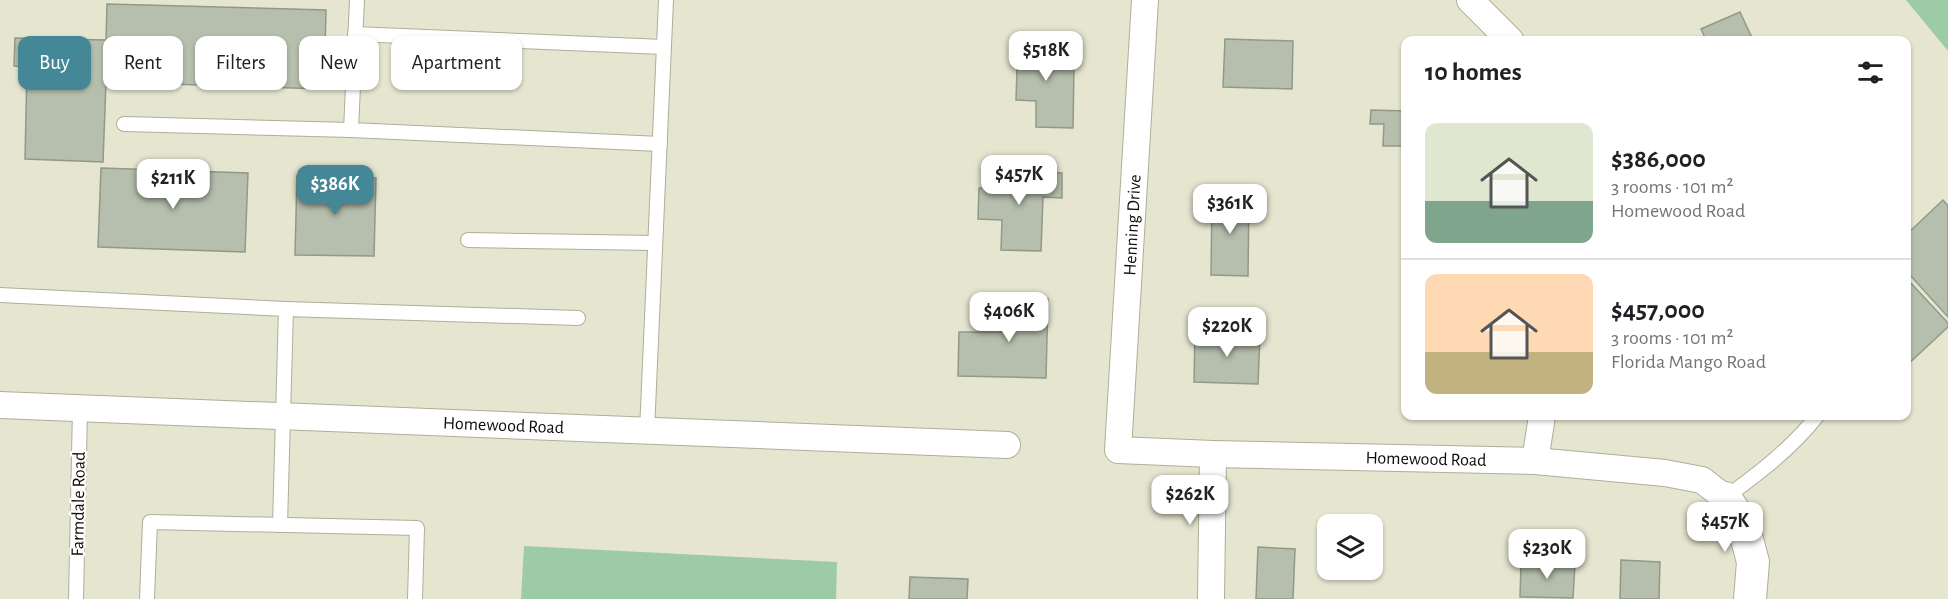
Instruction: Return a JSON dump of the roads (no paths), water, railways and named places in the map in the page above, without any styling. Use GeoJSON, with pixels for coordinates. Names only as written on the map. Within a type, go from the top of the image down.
{"type":"FeatureCollection","features":[{"type":"Feature","properties":{"kind":"street","name":"Henning Drive"},"geometry":{"type":"LineString","coordinates":[[1118,450],[1145,0]]}},
{"type":"Feature","properties":{"kind":"street"},"geometry":{"type":"LineString","coordinates":[[1470,0],[1506,36]]}},
{"type":"Feature","properties":{"kind":"street","name":"Homewood Road"},"geometry":{"type":"LineString","coordinates":[[0,405],[1006,445]]}},
{"type":"Feature","properties":{"kind":"street"},"geometry":{"type":"LineString","coordinates":[[1535,461],[1541,420]]}},
{"type":"Feature","properties":{"kind":"street","name":"Homewood Road"},"geometry":{"type":"LineString","coordinates":[[1118,450],[1535,461],[1665,473],[1702,480],[1725,498]]}},
{"type":"Feature","properties":{"kind":"street"},"geometry":{"type":"LineString","coordinates":[[1211,599],[1213,454]]}},
{"type":"Feature","properties":{"kind":"street"},"geometry":{"type":"LineString","coordinates":[[1725,498],[1743,524],[1753,561],[1750,599]]}},
{"type":"Feature","properties":{"kind":"lane"},"geometry":{"type":"LineString","coordinates":[[351,130],[357,0]]}},
{"type":"Feature","properties":{"kind":"lane"},"geometry":{"type":"LineString","coordinates":[[647,431],[666,0]]}},
{"type":"Feature","properties":{"kind":"lane"},"geometry":{"type":"LineString","coordinates":[[355,34],[664,47]]}},
{"type":"Feature","properties":{"kind":"lane"},"geometry":{"type":"LineString","coordinates":[[124,124],[351,130],[660,144]]}},
{"type":"Feature","properties":{"kind":"lane"},"geometry":{"type":"LineString","coordinates":[[468,240],[656,243]]}},
{"type":"Feature","properties":{"kind":"lane"},"geometry":{"type":"LineString","coordinates":[[0,295],[286,309],[578,318]]}},
{"type":"Feature","properties":{"kind":"lane"},"geometry":{"type":"LineString","coordinates":[[280,525],[286,309]]}},
{"type":"Feature","properties":{"kind":"lane","name":"Farmdale Road"},"geometry":{"type":"LineString","coordinates":[[76,599],[80,408]]}},
{"type":"Feature","properties":{"kind":"lane"},"geometry":{"type":"LineString","coordinates":[[1725,498],[1772,463],[1800,437],[1813,420]]}},
{"type":"Feature","properties":{"kind":"lane"},"geometry":{"type":"LineString","coordinates":[[147,599],[150,522],[417,528],[415,599]]}}]}
